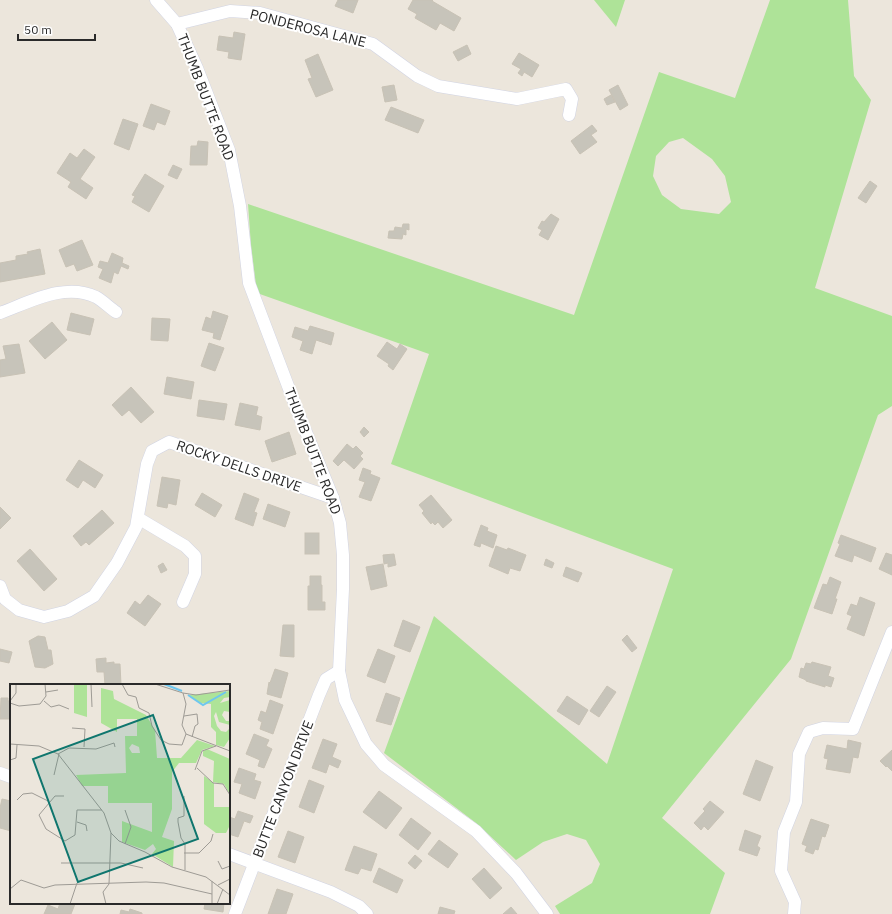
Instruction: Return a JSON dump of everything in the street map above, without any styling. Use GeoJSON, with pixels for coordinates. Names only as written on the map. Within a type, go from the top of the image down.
{"type":"FeatureCollection","features":[{"type":"Feature","properties":{"kind":"street","name":"THUMB BUTTE ROAD"},"geometry":{"type":"LineString","coordinates":[[156,0],[178,24],[230,150],[240,206],[249,283],[299,415],[333,498],[340,523],[343,555],[343,589],[339,671],[345,700],[366,744],[384,765],[476,832],[516,873],[547,914]]}},
{"type":"Feature","properties":{"kind":"street","name":"PONDEROSA LANE"},"geometry":{"type":"LineString","coordinates":[[178,24],[230,11],[260,13],[373,44],[417,76],[438,86],[517,100],[566,89],[572,99],[569,115]]}},
{"type":"Feature","properties":{"kind":"street"},"geometry":{"type":"LineString","coordinates":[[0,313],[55,293],[75,291],[97,298],[116,312]]}},
{"type":"Feature","properties":{"kind":"street","name":"ROCKY DELLS DRIVE"},"geometry":{"type":"LineString","coordinates":[[0,586],[6,599],[19,610],[44,617],[68,612],[94,596],[117,563],[136,527],[148,464],[152,452],[169,442],[333,498]]}},
{"type":"Feature","properties":{"kind":"street"},"geometry":{"type":"LineString","coordinates":[[138,518],[185,546],[195,556],[195,574],[183,602]]}},
{"type":"Feature","properties":{"kind":"street"},"geometry":{"type":"LineString","coordinates":[[794,914],[795,902],[781,871],[784,832],[796,802],[799,754],[810,732],[823,728],[853,729],[892,632]]}},
{"type":"Feature","properties":{"kind":"street","name":"BUTTE CANYON DRIVE"},"geometry":{"type":"LineString","coordinates":[[235,914],[319,695],[326,679],[339,671]]}},
{"type":"Feature","properties":{"kind":"street"},"geometry":{"type":"LineString","coordinates":[[0,773],[10,777]]}},
{"type":"Feature","properties":{"kind":"street"},"geometry":{"type":"LineString","coordinates":[[230,854],[332,892],[359,906],[367,914]]}},
{"type":"Feature","properties":{"kind":"green space"},"geometry":{"type":"Polygon","coordinates":[[[594,0],[625,0],[616,27],[594,0]]]}},
{"type":"Feature","properties":{"kind":"green space"},"geometry":{"type":"Polygon","coordinates":[[[770,0],[848,0],[854,76],[871,100],[815,288],[892,316],[892,406],[878,415],[791,659],[662,818],[725,873],[710,914],[560,914],[555,906],[592,883],[600,864],[586,840],[567,834],[543,842],[516,860],[476,823],[384,753],[434,616],[607,764],[673,569],[391,464],[429,354],[257,293],[251,246],[248,204],[574,315],[659,72],[735,98],[770,0]],[[683,138],[669,142],[656,156],[653,176],[662,195],[681,209],[719,214],[731,202],[725,176],[712,159],[683,138]]]}},
{"type":"Feature","properties":{"kind":"building"},"geometry":{"type":"Polygon","coordinates":[[[338,0],[358,0],[353,13],[335,6],[338,0]]]}},
{"type":"Feature","properties":{"kind":"building"},"geometry":{"type":"Polygon","coordinates":[[[413,0],[433,0],[432,1],[461,18],[454,31],[440,23],[436,30],[415,18],[417,14],[408,9],[413,0]]]}},
{"type":"Feature","properties":{"kind":"building"},"geometry":{"type":"Polygon","coordinates":[[[234,32],[245,34],[241,60],[228,58],[229,52],[217,50],[219,36],[233,38],[234,32]]]}},
{"type":"Feature","properties":{"kind":"building"},"geometry":{"type":"Polygon","coordinates":[[[467,45],[471,54],[458,61],[453,52],[467,45]]]}},
{"type":"Feature","properties":{"kind":"building"},"geometry":{"type":"Polygon","coordinates":[[[519,53],[539,65],[532,77],[524,72],[522,76],[518,73],[521,69],[512,64],[519,53]]]}},
{"type":"Feature","properties":{"kind":"building"},"geometry":{"type":"Polygon","coordinates":[[[318,54],[333,90],[316,97],[308,79],[312,78],[305,60],[318,54]]]}},
{"type":"Feature","properties":{"kind":"building"},"geometry":{"type":"Polygon","coordinates":[[[394,85],[397,100],[385,102],[382,87],[394,85]]]}},
{"type":"Feature","properties":{"kind":"building"},"geometry":{"type":"Polygon","coordinates":[[[618,85],[628,105],[620,110],[609,90],[618,85]]]}},
{"type":"Feature","properties":{"kind":"building"},"geometry":{"type":"Polygon","coordinates":[[[611,95],[615,102],[607,105],[604,99],[611,95]]]}},
{"type":"Feature","properties":{"kind":"building"},"geometry":{"type":"Polygon","coordinates":[[[151,104],[170,111],[165,125],[157,122],[154,130],[143,126],[151,104]]]}},
{"type":"Feature","properties":{"kind":"building"},"geometry":{"type":"Polygon","coordinates":[[[391,107],[424,120],[418,133],[385,120],[391,107]]]}},
{"type":"Feature","properties":{"kind":"building"},"geometry":{"type":"Polygon","coordinates":[[[123,119],[138,124],[129,150],[114,144],[123,119]]]}},
{"type":"Feature","properties":{"kind":"building"},"geometry":{"type":"Polygon","coordinates":[[[592,125],[597,131],[591,135],[597,142],[580,154],[571,141],[592,125]]]}},
{"type":"Feature","properties":{"kind":"building"},"geometry":{"type":"Polygon","coordinates":[[[198,141],[208,142],[207,165],[190,165],[191,146],[197,146],[198,141]]]}},
{"type":"Feature","properties":{"kind":"building"},"geometry":{"type":"Polygon","coordinates":[[[84,149],[95,157],[80,179],[93,188],[86,199],[68,187],[71,182],[57,173],[70,153],[77,158],[84,149]]]}},
{"type":"Feature","properties":{"kind":"building"},"geometry":{"type":"Polygon","coordinates":[[[173,165],[182,169],[177,179],[168,175],[173,165]]]}},
{"type":"Feature","properties":{"kind":"building"},"geometry":{"type":"Polygon","coordinates":[[[145,174],[164,186],[149,212],[132,202],[135,196],[132,195],[145,174]]]}},
{"type":"Feature","properties":{"kind":"building"},"geometry":{"type":"Polygon","coordinates":[[[870,181],[877,186],[866,203],[858,198],[870,181]]]}},
{"type":"Feature","properties":{"kind":"building"},"geometry":{"type":"Polygon","coordinates":[[[551,214],[559,219],[548,240],[539,235],[542,230],[538,228],[542,221],[544,222],[551,214]]]}},
{"type":"Feature","properties":{"kind":"building"},"geometry":{"type":"Polygon","coordinates":[[[403,224],[409,224],[409,230],[406,229],[406,235],[403,234],[402,239],[388,238],[389,231],[394,231],[395,227],[402,228],[403,224]]]}},
{"type":"Feature","properties":{"kind":"building"},"geometry":{"type":"Polygon","coordinates":[[[82,240],[93,265],[77,271],[74,264],[66,267],[59,250],[82,240]]]}},
{"type":"Feature","properties":{"kind":"building"},"geometry":{"type":"Polygon","coordinates":[[[40,249],[45,274],[0,282],[0,263],[16,260],[16,256],[28,254],[27,252],[40,249]]]}},
{"type":"Feature","properties":{"kind":"building"},"geometry":{"type":"Polygon","coordinates":[[[112,253],[123,258],[122,263],[129,266],[128,269],[121,266],[118,274],[114,272],[111,283],[99,278],[103,269],[98,267],[100,261],[108,263],[112,253]]]}},
{"type":"Feature","properties":{"kind":"building"},"geometry":{"type":"Polygon","coordinates":[[[213,311],[228,316],[220,340],[213,338],[214,333],[202,330],[206,317],[211,319],[213,311]]]}},
{"type":"Feature","properties":{"kind":"building"},"geometry":{"type":"Polygon","coordinates":[[[71,313],[94,319],[90,335],[67,330],[71,313]]]}},
{"type":"Feature","properties":{"kind":"building"},"geometry":{"type":"Polygon","coordinates":[[[152,318],[170,319],[168,341],[151,340],[152,318]]]}},
{"type":"Feature","properties":{"kind":"building"},"geometry":{"type":"Polygon","coordinates":[[[52,322],[67,340],[45,359],[29,341],[52,322]]]}},
{"type":"Feature","properties":{"kind":"building"},"geometry":{"type":"Polygon","coordinates":[[[310,326],[334,333],[331,345],[316,340],[312,354],[300,350],[303,341],[292,337],[295,327],[308,331],[310,326]]]}},
{"type":"Feature","properties":{"kind":"building"},"geometry":{"type":"Polygon","coordinates":[[[387,342],[397,349],[400,344],[407,349],[393,370],[388,366],[389,364],[377,356],[387,342]]]}},
{"type":"Feature","properties":{"kind":"building"},"geometry":{"type":"Polygon","coordinates":[[[209,343],[224,348],[215,371],[201,366],[209,343]]]}},
{"type":"Feature","properties":{"kind":"building"},"geometry":{"type":"Polygon","coordinates":[[[19,344],[25,373],[0,377],[0,360],[6,359],[3,346],[19,344]]]}},
{"type":"Feature","properties":{"kind":"building"},"geometry":{"type":"Polygon","coordinates":[[[167,377],[194,382],[191,399],[164,394],[167,377]]]}},
{"type":"Feature","properties":{"kind":"building"},"geometry":{"type":"Polygon","coordinates":[[[131,387],[154,412],[141,423],[129,410],[122,416],[112,405],[131,387]]]}},
{"type":"Feature","properties":{"kind":"building"},"geometry":{"type":"Polygon","coordinates":[[[199,400],[227,404],[224,420],[197,416],[199,400]]]}},
{"type":"Feature","properties":{"kind":"building"},"geometry":{"type":"Polygon","coordinates":[[[240,403],[258,407],[256,415],[262,417],[260,430],[235,425],[240,403]]]}},
{"type":"Feature","properties":{"kind":"building"},"geometry":{"type":"Polygon","coordinates":[[[364,427],[369,432],[364,437],[360,432],[364,427]]]}},
{"type":"Feature","properties":{"kind":"building"},"geometry":{"type":"Polygon","coordinates":[[[289,432],[296,454],[272,462],[265,441],[289,432]]]}},
{"type":"Feature","properties":{"kind":"building"},"geometry":{"type":"Polygon","coordinates":[[[347,444],[353,449],[356,446],[363,453],[360,456],[363,459],[354,469],[344,460],[338,466],[333,461],[347,444]]]}},
{"type":"Feature","properties":{"kind":"building"},"geometry":{"type":"Polygon","coordinates":[[[79,460],[103,475],[95,488],[83,480],[78,488],[66,480],[79,460]]]}},
{"type":"Feature","properties":{"kind":"building"},"geometry":{"type":"Polygon","coordinates":[[[363,468],[371,471],[370,474],[380,478],[371,501],[359,497],[365,482],[359,480],[363,468]]]}},
{"type":"Feature","properties":{"kind":"building"},"geometry":{"type":"Polygon","coordinates":[[[162,477],[180,480],[176,505],[168,503],[167,508],[157,506],[162,477]]]}},
{"type":"Feature","properties":{"kind":"building"},"geometry":{"type":"Polygon","coordinates":[[[202,493],[222,505],[215,517],[195,505],[202,493]]]}},
{"type":"Feature","properties":{"kind":"building"},"geometry":{"type":"Polygon","coordinates":[[[244,493],[259,499],[254,512],[257,513],[253,526],[235,519],[244,493]]]}},
{"type":"Feature","properties":{"kind":"building"},"geometry":{"type":"Polygon","coordinates":[[[431,495],[452,520],[443,528],[438,522],[435,525],[432,522],[431,524],[422,513],[424,511],[419,505],[431,495]]]}},
{"type":"Feature","properties":{"kind":"building"},"geometry":{"type":"Polygon","coordinates":[[[268,504],[290,512],[285,527],[263,519],[268,504]]]}},
{"type":"Feature","properties":{"kind":"building"},"geometry":{"type":"Polygon","coordinates":[[[0,507],[11,518],[0,529],[0,507]]]}},
{"type":"Feature","properties":{"kind":"building"},"geometry":{"type":"Polygon","coordinates":[[[102,510],[114,523],[89,545],[86,542],[81,546],[73,536],[102,510]]]}},
{"type":"Feature","properties":{"kind":"building"},"geometry":{"type":"Polygon","coordinates":[[[481,525],[488,528],[487,531],[497,535],[493,548],[481,543],[480,547],[474,545],[481,525]]]}},
{"type":"Feature","properties":{"kind":"building"},"geometry":{"type":"Polygon","coordinates":[[[305,533],[319,533],[319,554],[305,554],[305,533]]]}},
{"type":"Feature","properties":{"kind":"building"},"geometry":{"type":"Polygon","coordinates":[[[841,535],[876,548],[871,562],[854,555],[852,562],[835,556],[840,544],[838,543],[841,535]]]}},
{"type":"Feature","properties":{"kind":"building"},"geometry":{"type":"Polygon","coordinates":[[[496,546],[507,550],[508,548],[526,555],[520,571],[510,568],[508,574],[489,566],[496,546]]]}},
{"type":"Feature","properties":{"kind":"building"},"geometry":{"type":"Polygon","coordinates":[[[30,549],[57,579],[44,591],[17,561],[30,549]]]}},
{"type":"Feature","properties":{"kind":"building"},"geometry":{"type":"Polygon","coordinates":[[[886,553],[892,555],[892,575],[879,569],[886,553]]]}},
{"type":"Feature","properties":{"kind":"building"},"geometry":{"type":"Polygon","coordinates":[[[394,554],[396,565],[388,567],[388,563],[384,564],[383,555],[394,554]]]}},
{"type":"Feature","properties":{"kind":"building"},"geometry":{"type":"Polygon","coordinates":[[[546,559],[554,563],[552,568],[544,565],[546,559]]]}},
{"type":"Feature","properties":{"kind":"building"},"geometry":{"type":"Polygon","coordinates":[[[163,563],[167,570],[161,573],[158,566],[163,563]]]}},
{"type":"Feature","properties":{"kind":"building"},"geometry":{"type":"Polygon","coordinates":[[[383,564],[387,586],[371,590],[366,567],[383,564]]]}},
{"type":"Feature","properties":{"kind":"building"},"geometry":{"type":"Polygon","coordinates":[[[566,567],[582,573],[578,582],[563,576],[566,567]]]}},
{"type":"Feature","properties":{"kind":"building"},"geometry":{"type":"Polygon","coordinates":[[[310,576],[321,576],[322,602],[325,602],[325,610],[308,610],[308,586],[310,586],[310,576]]]}},
{"type":"Feature","properties":{"kind":"building"},"geometry":{"type":"Polygon","coordinates":[[[830,577],[841,582],[832,614],[814,608],[823,584],[827,585],[830,577]]]}},
{"type":"Feature","properties":{"kind":"building"},"geometry":{"type":"Polygon","coordinates":[[[148,595],[161,604],[145,626],[127,613],[135,601],[140,605],[148,595]]]}},
{"type":"Feature","properties":{"kind":"building"},"geometry":{"type":"Polygon","coordinates":[[[860,597],[875,603],[864,636],[847,629],[852,616],[847,614],[851,604],[857,606],[860,597]]]}},
{"type":"Feature","properties":{"kind":"building"},"geometry":{"type":"Polygon","coordinates":[[[403,620],[420,627],[410,652],[394,646],[403,620]]]}},
{"type":"Feature","properties":{"kind":"building"},"geometry":{"type":"Polygon","coordinates":[[[283,625],[294,625],[294,657],[280,656],[283,625]]]}},
{"type":"Feature","properties":{"kind":"building"},"geometry":{"type":"Polygon","coordinates":[[[627,635],[637,648],[632,652],[622,640],[627,635]]]}},
{"type":"Feature","properties":{"kind":"building"},"geometry":{"type":"Polygon","coordinates":[[[38,636],[45,637],[48,650],[51,650],[53,664],[45,668],[35,667],[29,641],[38,636]]]}},
{"type":"Feature","properties":{"kind":"building"},"geometry":{"type":"Polygon","coordinates":[[[0,649],[12,652],[9,663],[0,661],[0,649]]]}},
{"type":"Feature","properties":{"kind":"building"},"geometry":{"type":"Polygon","coordinates":[[[378,649],[395,656],[385,683],[367,676],[378,649]]]}},
{"type":"Feature","properties":{"kind":"building"},"geometry":{"type":"Polygon","coordinates":[[[106,658],[106,663],[114,662],[114,664],[120,664],[121,684],[105,684],[104,672],[97,672],[96,659],[106,658]]]}},
{"type":"Feature","properties":{"kind":"building"},"geometry":{"type":"Polygon","coordinates":[[[812,662],[831,667],[828,676],[834,678],[831,687],[825,685],[825,687],[806,681],[799,677],[801,668],[804,669],[806,663],[811,664],[812,662]]]}},
{"type":"Feature","properties":{"kind":"building"},"geometry":{"type":"Polygon","coordinates":[[[275,669],[288,673],[281,698],[267,694],[269,682],[270,683],[275,669]]]}},
{"type":"Feature","properties":{"kind":"building"},"geometry":{"type":"Polygon","coordinates":[[[607,686],[616,692],[599,717],[590,711],[607,686]]]}},
{"type":"Feature","properties":{"kind":"building"},"geometry":{"type":"Polygon","coordinates":[[[386,693],[400,698],[391,725],[376,721],[386,693]]]}},
{"type":"Feature","properties":{"kind":"building"},"geometry":{"type":"Polygon","coordinates":[[[567,696],[588,710],[579,725],[557,711],[567,696]]]}},
{"type":"Feature","properties":{"kind":"building"},"geometry":{"type":"Polygon","coordinates":[[[1,698],[8,698],[8,701],[10,701],[10,719],[0,719],[1,698]]]}},
{"type":"Feature","properties":{"kind":"building"},"geometry":{"type":"Polygon","coordinates":[[[270,700],[283,705],[273,734],[260,729],[262,722],[258,720],[261,711],[266,713],[270,700]]]}},
{"type":"Feature","properties":{"kind":"building"},"geometry":{"type":"Polygon","coordinates":[[[254,734],[269,740],[266,746],[272,749],[264,768],[258,766],[260,760],[246,754],[254,734]]]}},
{"type":"Feature","properties":{"kind":"building"},"geometry":{"type":"Polygon","coordinates":[[[323,739],[337,744],[332,757],[341,761],[338,768],[329,764],[326,773],[312,768],[323,739]]]}},
{"type":"Feature","properties":{"kind":"building"},"geometry":{"type":"Polygon","coordinates":[[[848,740],[861,743],[858,758],[853,757],[850,773],[826,769],[828,759],[824,758],[827,745],[847,749],[848,740]]]}},
{"type":"Feature","properties":{"kind":"building"},"geometry":{"type":"Polygon","coordinates":[[[892,750],[892,771],[880,761],[892,750]]]}},
{"type":"Feature","properties":{"kind":"building"},"geometry":{"type":"Polygon","coordinates":[[[756,760],[773,767],[760,801],[743,794],[756,760]]]}},
{"type":"Feature","properties":{"kind":"building"},"geometry":{"type":"Polygon","coordinates":[[[239,768],[256,774],[254,780],[261,782],[255,799],[239,793],[242,784],[234,782],[239,768]]]}},
{"type":"Feature","properties":{"kind":"building"},"geometry":{"type":"Polygon","coordinates":[[[309,780],[324,786],[314,813],[299,807],[309,780]]]}},
{"type":"Feature","properties":{"kind":"building"},"geometry":{"type":"Polygon","coordinates":[[[379,791],[402,808],[386,829],[363,812],[379,791]]]}},
{"type":"Feature","properties":{"kind":"building"},"geometry":{"type":"Polygon","coordinates":[[[2,799],[10,801],[10,831],[0,828],[0,808],[2,799]]]}},
{"type":"Feature","properties":{"kind":"building"},"geometry":{"type":"Polygon","coordinates":[[[710,801],[724,812],[708,830],[704,826],[701,830],[694,823],[705,811],[703,809],[710,801]]]}},
{"type":"Feature","properties":{"kind":"building"},"geometry":{"type":"Polygon","coordinates":[[[238,811],[253,816],[250,823],[244,821],[238,837],[230,834],[230,817],[235,819],[238,811]]]}},
{"type":"Feature","properties":{"kind":"building"},"geometry":{"type":"Polygon","coordinates":[[[411,818],[431,833],[418,850],[399,835],[411,818]]]}},
{"type":"Feature","properties":{"kind":"building"},"geometry":{"type":"Polygon","coordinates":[[[811,819],[829,825],[825,837],[822,836],[818,850],[815,849],[813,854],[805,851],[807,846],[802,844],[811,819]]]}},
{"type":"Feature","properties":{"kind":"building"},"geometry":{"type":"Polygon","coordinates":[[[745,830],[761,836],[757,846],[760,848],[757,856],[739,850],[745,830]]]}},
{"type":"Feature","properties":{"kind":"building"},"geometry":{"type":"Polygon","coordinates":[[[288,831],[304,837],[295,863],[278,857],[288,831]]]}},
{"type":"Feature","properties":{"kind":"building"},"geometry":{"type":"Polygon","coordinates":[[[439,840],[458,854],[448,868],[428,854],[439,840]]]}},
{"type":"Feature","properties":{"kind":"building"},"geometry":{"type":"Polygon","coordinates":[[[354,846],[377,854],[371,871],[361,868],[358,874],[345,870],[354,846]]]}},
{"type":"Feature","properties":{"kind":"building"},"geometry":{"type":"Polygon","coordinates":[[[415,855],[422,861],[415,869],[408,863],[415,855]]]}},
{"type":"Feature","properties":{"kind":"building"},"geometry":{"type":"Polygon","coordinates":[[[379,868],[403,880],[397,893],[373,882],[379,868]]]}},
{"type":"Feature","properties":{"kind":"building"},"geometry":{"type":"Polygon","coordinates":[[[484,868],[502,888],[490,899],[472,879],[484,868]]]}},
{"type":"Feature","properties":{"kind":"building"},"geometry":{"type":"Polygon","coordinates":[[[277,889],[293,894],[286,914],[268,914],[277,889]]]}},
{"type":"Feature","properties":{"kind":"building"},"geometry":{"type":"Polygon","coordinates":[[[60,904],[75,904],[71,914],[44,914],[48,905],[58,909],[60,904]]]}},
{"type":"Feature","properties":{"kind":"building"},"geometry":{"type":"Polygon","coordinates":[[[205,904],[224,904],[223,912],[204,909],[205,904]]]}},
{"type":"Feature","properties":{"kind":"building"},"geometry":{"type":"Polygon","coordinates":[[[440,907],[455,911],[454,914],[438,914],[440,907]]]}},
{"type":"Feature","properties":{"kind":"building"},"geometry":{"type":"Polygon","coordinates":[[[511,907],[517,914],[503,914],[511,907]]]}},
{"type":"Feature","properties":{"kind":"building"},"geometry":{"type":"Polygon","coordinates":[[[130,909],[142,914],[120,914],[121,910],[129,912],[130,909]]]}}]}
